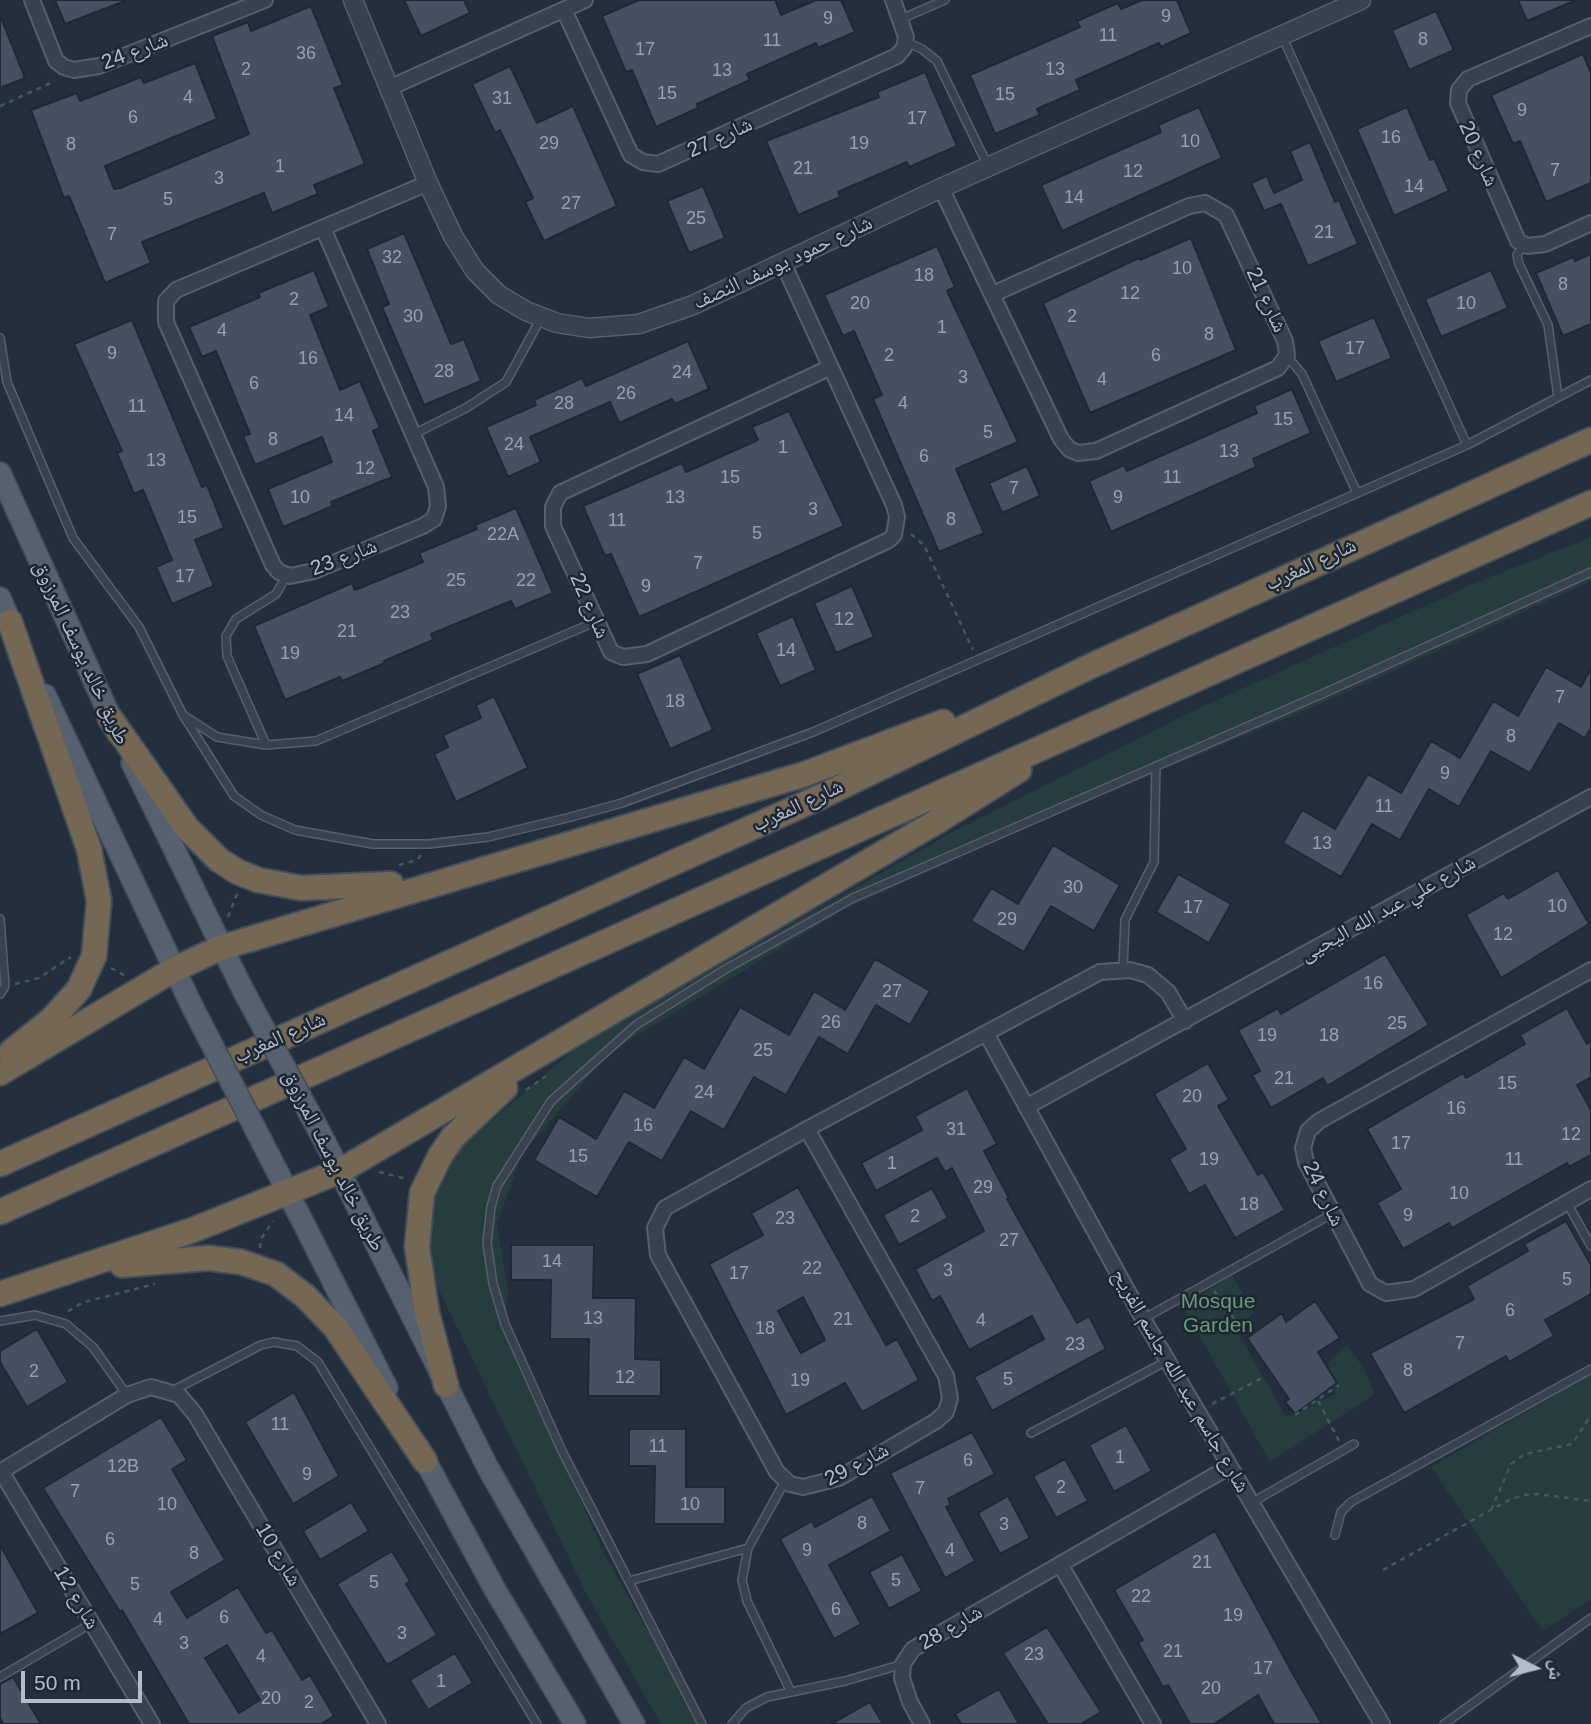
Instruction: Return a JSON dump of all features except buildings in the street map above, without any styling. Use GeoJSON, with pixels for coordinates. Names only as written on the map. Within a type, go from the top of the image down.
{"type":"FeatureCollection","features":[{"type":"Feature","properties":{"kind":"highway"},"geometry":{"type":"LineString","coordinates":[[1458,498],[1591,423]]}},
{"type":"Feature","properties":{"kind":"highway","name":"شارع المغرب"},"geometry":{"type":"LineString","coordinates":[[0,1164],[818,798],[1091,666],[1591,440]]}},
{"type":"Feature","properties":{"kind":"highway","name":"شارع المغرب"},"geometry":{"type":"LineString","coordinates":[[0,1212],[1591,503]]}},
{"type":"Feature","properties":{"kind":"highway"},"geometry":{"type":"LineString","coordinates":[[1479,552],[1591,511]]}},
{"type":"Feature","properties":{"kind":"highway"},"geometry":{"type":"LineString","coordinates":[[0,1061],[52,1019],[79,989],[94,956],[99,922],[96,878],[89,849],[10,622]]}},
{"type":"Feature","properties":{"kind":"highway"},"geometry":{"type":"LineString","coordinates":[[0,1073],[175,969],[220,948],[450,877],[802,775],[1091,666]]}},
{"type":"Feature","properties":{"kind":"highway"},"geometry":{"type":"LineString","coordinates":[[110,718],[187,828],[219,860],[238,872],[258,880],[301,888],[357,887],[450,877]]}},
{"type":"Feature","properties":{"kind":"highway"},"geometry":{"type":"LineString","coordinates":[[0,1294],[193,1230],[340,1171],[936,822],[1093,723]]}},
{"type":"Feature","properties":{"kind":"highway"},"geometry":{"type":"LineString","coordinates":[[446,1385],[427,1313],[417,1247],[422,1193],[440,1156],[464,1125],[559,1044]]}},
{"type":"Feature","properties":{"kind":"highway"},"geometry":{"type":"LineString","coordinates":[[49,1279],[117,1266],[183,1258],[223,1259],[258,1267],[291,1284],[335,1327],[425,1461]]}},
{"type":"Feature","properties":{"kind":"main road","name":"طريق خالد يوسف المرزوق"},"geometry":{"type":"LineString","coordinates":[[0,473],[110,718],[220,948],[340,1171],[488,1468],[634,1724]]}},
{"type":"Feature","properties":{"kind":"main road"},"geometry":{"type":"LineString","coordinates":[[0,598],[191,1003],[286,1191],[425,1461],[575,1724]]}},
{"type":"Feature","properties":{"kind":"street"},"geometry":{"type":"LineString","coordinates":[[32,0],[53,55],[68,69]]}},
{"type":"Feature","properties":{"kind":"street","name":"شارع 24"},"geometry":{"type":"LineString","coordinates":[[68,69],[99,66],[234,6],[265,0]]}},
{"type":"Feature","properties":{"kind":"street","name":"شارع حمود يوسف النصف"},"geometry":{"type":"LineString","coordinates":[[354,0],[428,183],[453,236],[475,271],[499,295],[541,318],[589,328],[639,324],[694,305],[942,188],[1350,2]]}},
{"type":"Feature","properties":{"kind":"street"},"geometry":{"type":"LineString","coordinates":[[389,88],[585,0]]}},
{"type":"Feature","properties":{"kind":"street"},"geometry":{"type":"LineString","coordinates":[[893,0],[906,42]]}},
{"type":"Feature","properties":{"kind":"street","name":"شارع 27"},"geometry":{"type":"LineString","coordinates":[[564,10],[631,155],[651,163],[668,162],[892,60],[902,52],[906,42]]}},
{"type":"Feature","properties":{"kind":"street","name":"شارع 20"},"geometry":{"type":"LineString","coordinates":[[1523,245],[1514,234],[1460,112],[1459,90],[1468,79],[1591,26]]}},
{"type":"Feature","properties":{"kind":"street","name":"شارع 23"},"geometry":{"type":"LineString","coordinates":[[323,228],[438,493],[438,506],[434,519],[423,527],[314,571],[287,575],[273,565],[166,322],[164,307],[168,298],[177,290],[428,183]]}},
{"type":"Feature","properties":{"kind":"street","name":"شارع 21"},"geometry":{"type":"LineString","coordinates":[[942,188],[1061,439],[1069,449],[1078,453],[1096,451],[1278,368],[1287,355],[1285,341],[1226,215],[1205,203],[1189,206],[993,294]]}},
{"type":"Feature","properties":{"kind":"street"},"geometry":{"type":"LineString","coordinates":[[1523,245],[1545,244],[1591,223]]}},
{"type":"Feature","properties":{"kind":"street"},"geometry":{"type":"LineString","coordinates":[[783,263],[894,505],[897,524]]}},
{"type":"Feature","properties":{"kind":"street","name":"شارع 22"},"geometry":{"type":"LineString","coordinates":[[829,368],[560,493],[553,508],[553,526],[611,652],[623,657],[642,656],[889,540],[897,524]]}},
{"type":"Feature","properties":{"kind":"street","name":"شارع علي عبد الله اليحيى"},"geometry":{"type":"LineString","coordinates":[[1026,1107],[1591,797]]}},
{"type":"Feature","properties":{"kind":"street"},"geometry":{"type":"LineString","coordinates":[[785,1481],[658,1255],[654,1237],[657,1220],[672,1202],[1090,976],[1122,969],[1148,975],[1162,984],[1185,1021]]}},
{"type":"Feature","properties":{"kind":"street","name":"شارع 24"},"geometry":{"type":"LineString","coordinates":[[1591,971],[1315,1124],[1306,1137],[1304,1155],[1370,1284],[1380,1291],[1393,1294],[1414,1289],[1591,1189]]}},
{"type":"Feature","properties":{"kind":"street","name":"شارع جاسم عبد الله جاسم الفريح"},"geometry":{"type":"LineString","coordinates":[[986,1033],[1167,1361],[1382,1724]]}},
{"type":"Feature","properties":{"kind":"street","name":"شارع 29"},"geometry":{"type":"LineString","coordinates":[[785,1481],[803,1487],[839,1478],[936,1421],[946,1412],[950,1398],[946,1376],[807,1129]]}},
{"type":"Feature","properties":{"kind":"street"},"geometry":{"type":"LineString","coordinates":[[0,1472],[127,1395],[152,1387],[172,1391]]}},
{"type":"Feature","properties":{"kind":"street","name":"شارع 10"},"geometry":{"type":"LineString","coordinates":[[172,1391],[190,1406],[378,1724]]}},
{"type":"Feature","properties":{"kind":"street","name":"شارع 28"},"geometry":{"type":"LineString","coordinates":[[922,1724],[904,1687],[902,1664],[921,1643],[1061,1566],[1228,1467]]}},
{"type":"Feature","properties":{"kind":"street","name":"شارع 12"},"geometry":{"type":"LineString","coordinates":[[0,1472],[152,1724]]}},
{"type":"Feature","properties":{"kind":"street"},"geometry":{"type":"LineString","coordinates":[[1061,1566],[1153,1724]]}},
{"type":"Feature","properties":{"kind":"lane"},"geometry":{"type":"LineString","coordinates":[[901,19],[945,0]]}},
{"type":"Feature","properties":{"kind":"lane"},"geometry":{"type":"LineString","coordinates":[[1282,35],[1467,445]]}},
{"type":"Feature","properties":{"kind":"lane"},"geometry":{"type":"LineString","coordinates":[[906,42],[922,49],[937,61],[988,167]]}},
{"type":"Feature","properties":{"kind":"lane"},"geometry":{"type":"LineString","coordinates":[[1523,245],[1517,255],[1519,264],[1548,325],[1558,397]]}},
{"type":"Feature","properties":{"kind":"lane"},"geometry":{"type":"LineString","coordinates":[[413,435],[466,408],[506,382],[541,318]]}},
{"type":"Feature","properties":{"kind":"lane"},"geometry":{"type":"LineString","coordinates":[[0,338],[8,382],[74,538],[139,627],[183,715],[228,787],[261,816],[295,830],[373,844],[429,845],[488,837],[622,803],[750,758],[1467,445],[1591,380]]}},
{"type":"Feature","properties":{"kind":"lane"},"geometry":{"type":"LineString","coordinates":[[1287,355],[1302,374],[1357,493]]}},
{"type":"Feature","properties":{"kind":"lane"},"geometry":{"type":"LineString","coordinates":[[702,1724],[562,1451],[499,1308],[488,1261],[487,1233],[491,1207],[507,1167],[551,1101],[602,1052],[636,1025],[724,970],[877,886],[1322,694],[1591,572]]}},
{"type":"Feature","properties":{"kind":"lane"},"geometry":{"type":"LineString","coordinates":[[266,745],[227,656],[226,636],[236,619],[276,594],[287,575]]}},
{"type":"Feature","properties":{"kind":"lane"},"geometry":{"type":"LineString","coordinates":[[183,715],[217,737],[266,745],[300,744],[335,734],[596,622]]}},
{"type":"Feature","properties":{"kind":"lane"},"geometry":{"type":"LineString","coordinates":[[1122,969],[1125,920],[1154,862],[1156,766]]}},
{"type":"Feature","properties":{"kind":"lane"},"geometry":{"type":"LineString","coordinates":[[0,919],[5,986],[0,994]]}},
{"type":"Feature","properties":{"kind":"lane"},"geometry":{"type":"LineString","coordinates":[[1566,1203],[1591,1246]]}},
{"type":"Feature","properties":{"kind":"lane"},"geometry":{"type":"LineString","coordinates":[[1143,1319],[1332,1214]]}},
{"type":"Feature","properties":{"kind":"lane"},"geometry":{"type":"LineString","coordinates":[[0,1321],[23,1315],[55,1319],[76,1331],[93,1347],[127,1395]]}},
{"type":"Feature","properties":{"kind":"lane"},"geometry":{"type":"LineString","coordinates":[[172,1391],[261,1345],[274,1342],[297,1346],[318,1362],[537,1724]]}},
{"type":"Feature","properties":{"kind":"lane"},"geometry":{"type":"LineString","coordinates":[[1031,1433],[1167,1361]]}},
{"type":"Feature","properties":{"kind":"lane"},"geometry":{"type":"LineString","coordinates":[[1335,1535],[1341,1512],[1351,1502],[1591,1368]]}},
{"type":"Feature","properties":{"kind":"lane"},"geometry":{"type":"LineString","coordinates":[[1250,1504],[1354,1444]]}},
{"type":"Feature","properties":{"kind":"lane"},"geometry":{"type":"LineString","coordinates":[[785,1481],[748,1548],[742,1570],[744,1590],[791,1692]]}},
{"type":"Feature","properties":{"kind":"lane"},"geometry":{"type":"LineString","coordinates":[[629,1581],[748,1548]]}},
{"type":"Feature","properties":{"kind":"lane"},"geometry":{"type":"LineString","coordinates":[[1444,1724],[1591,1618]]}},
{"type":"Feature","properties":{"kind":"lane"},"geometry":{"type":"LineString","coordinates":[[0,1677],[92,1623]]}},
{"type":"Feature","properties":{"kind":"lane"},"geometry":{"type":"LineString","coordinates":[[732,1724],[755,1702],[845,1681],[902,1664]]}},
{"type":"Feature","properties":{"kind":"path"},"geometry":{"type":"LineString","coordinates":[[0,106],[54,82],[68,69]]}},
{"type":"Feature","properties":{"kind":"path"},"geometry":{"type":"LineString","coordinates":[[897,524],[925,545],[978,659]]}},
{"type":"Feature","properties":{"kind":"path"},"geometry":{"type":"LineString","coordinates":[[258,1267],[261,1239],[286,1191]]}},
{"type":"Feature","properties":{"kind":"path"},"geometry":{"type":"LineString","coordinates":[[55,1319],[84,1302],[158,1283]]}},
{"type":"Feature","properties":{"kind":"path"},"geometry":{"type":"LineString","coordinates":[[1208,1283],[1238,1324]]}},
{"type":"Feature","properties":{"kind":"path"},"geometry":{"type":"LineString","coordinates":[[1197,1412],[1262,1378]]}},
{"type":"Feature","properties":{"kind":"path"},"geometry":{"type":"LineString","coordinates":[[1296,1415],[1339,1385]]}},
{"type":"Feature","properties":{"kind":"path"},"geometry":{"type":"LineString","coordinates":[[1318,1401],[1343,1450]]}},
{"type":"Feature","properties":{"kind":"path"},"geometry":{"type":"LineString","coordinates":[[1490,1510],[1511,1464],[1525,1454],[1573,1444],[1591,1415]]}},
{"type":"Feature","properties":{"kind":"path"},"geometry":{"type":"LineString","coordinates":[[1383,1570],[1507,1501],[1530,1494],[1591,1501]]}},
{"type":"Feature","properties":{"kind":"green space"},"geometry":{"type":"Polygon","coordinates":[[[1591,537],[1591,581],[1327,701],[1022,829],[843,910],[610,1052],[522,1154],[497,1224],[508,1293],[505,1324],[604,1554],[701,1724],[661,1724],[587,1595],[438,1288],[423,1226],[435,1169],[581,1044],[949,834],[1182,716],[1473,584],[1591,537]]]}},
{"type":"Feature","properties":{"kind":"green space","name":"Mosque Garden"},"geometry":{"type":"Polygon","coordinates":[[[1232,1275],[1254,1313],[1237,1331],[1286,1417],[1336,1394],[1328,1363],[1347,1345],[1363,1367],[1375,1394],[1270,1462],[1183,1306],[1232,1275]]]}},
{"type":"Feature","properties":{"kind":"green space"},"geometry":{"type":"Polygon","coordinates":[[[1591,1374],[1591,1599],[1543,1631],[1431,1467],[1591,1374]]]}}]}
